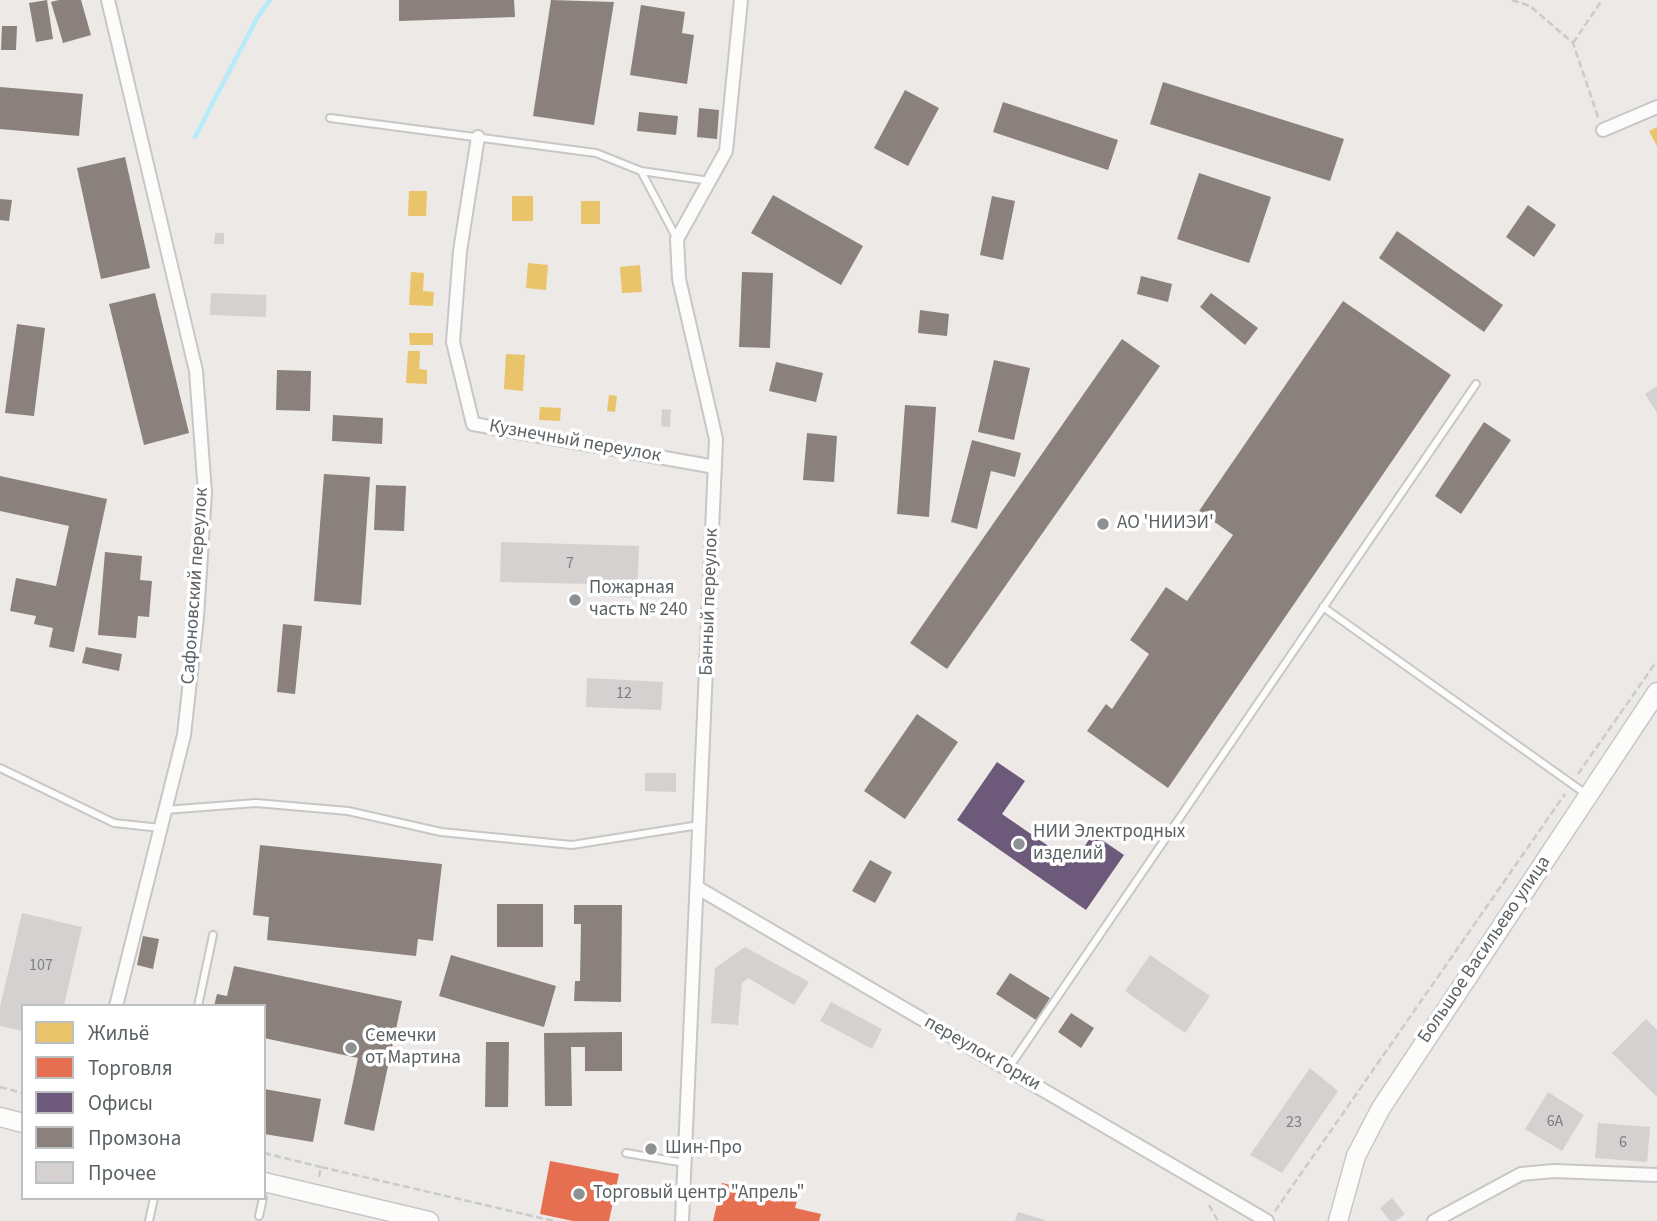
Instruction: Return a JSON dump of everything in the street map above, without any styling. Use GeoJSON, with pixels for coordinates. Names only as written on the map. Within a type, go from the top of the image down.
{"type":"FeatureCollection","features":[{"type":"Feature","properties":{"kind":"main road","name":"Большое Васильево улица"},"geometry":{"type":"LineString","coordinates":[[1338,1221],[1366,1133],[1657,692]]}},
{"type":"Feature","properties":{"kind":"main road"},"geometry":{"type":"LineString","coordinates":[[0,1117],[21,1122]]}},
{"type":"Feature","properties":{"kind":"main road"},"geometry":{"type":"LineString","coordinates":[[266,1189],[315,1194],[429,1221]]}},
{"type":"Feature","properties":{"kind":"street","name":"Сафоновский переулок"},"geometry":{"type":"LineString","coordinates":[[108,0],[196,371],[205,493],[197,617],[184,735],[117,1004]]}},
{"type":"Feature","properties":{"kind":"street"},"geometry":{"type":"LineString","coordinates":[[677,239],[726,151],[741,0]]}},
{"type":"Feature","properties":{"kind":"street"},"geometry":{"type":"LineString","coordinates":[[1603,130],[1657,107]]}},
{"type":"Feature","properties":{"kind":"street","name":"Кузнечный переулок"},"geometry":{"type":"LineString","coordinates":[[478,137],[460,251],[453,342],[473,424],[715,467]]}},
{"type":"Feature","properties":{"kind":"street","name":"Банный переулок"},"geometry":{"type":"LineString","coordinates":[[677,239],[679,279],[716,439],[682,1221]]}},
{"type":"Feature","properties":{"kind":"street","name":"переулок Горки"},"geometry":{"type":"LineString","coordinates":[[698,888],[1268,1221]]}},
{"type":"Feature","properties":{"kind":"street"},"geometry":{"type":"LineString","coordinates":[[1434,1221],[1521,1174],[1554,1171],[1657,1175]]}},
{"type":"Feature","properties":{"kind":"lane"},"geometry":{"type":"LineString","coordinates":[[330,118],[596,153],[641,171],[710,181]]}},
{"type":"Feature","properties":{"kind":"lane"},"geometry":{"type":"LineString","coordinates":[[641,171],[677,239]]}},
{"type":"Feature","properties":{"kind":"lane"},"geometry":{"type":"LineString","coordinates":[[1008,1069],[1476,384]]}},
{"type":"Feature","properties":{"kind":"lane"},"geometry":{"type":"LineString","coordinates":[[1323,607],[1588,795]]}},
{"type":"Feature","properties":{"kind":"lane"},"geometry":{"type":"LineString","coordinates":[[0,768],[114,823],[161,828]]}},
{"type":"Feature","properties":{"kind":"lane"},"geometry":{"type":"LineString","coordinates":[[165,810],[256,803],[308,807],[348,811],[441,832],[572,845],[701,824]]}},
{"type":"Feature","properties":{"kind":"lane"},"geometry":{"type":"LineString","coordinates":[[198,1004],[213,935]]}},
{"type":"Feature","properties":{"kind":"lane"},"geometry":{"type":"LineString","coordinates":[[626,1153],[685,1163]]}},
{"type":"Feature","properties":{"kind":"lane"},"geometry":{"type":"LineString","coordinates":[[149,1221],[154,1200]]}},
{"type":"Feature","properties":{"kind":"lane"},"geometry":{"type":"LineString","coordinates":[[259,1216],[263,1200]]}},
{"type":"Feature","properties":{"kind":"path"},"geometry":{"type":"LineString","coordinates":[[1512,0],[1530,6],[1573,43],[1603,130]]}},
{"type":"Feature","properties":{"kind":"path"},"geometry":{"type":"LineString","coordinates":[[1528,0],[1530,6]]}},
{"type":"Feature","properties":{"kind":"path"},"geometry":{"type":"LineString","coordinates":[[1573,43],[1602,0]]}},
{"type":"Feature","properties":{"kind":"path"},"geometry":{"type":"LineString","coordinates":[[1268,1221],[1331,1126],[1655,666],[1657,659]]}},
{"type":"Feature","properties":{"kind":"path"},"geometry":{"type":"LineString","coordinates":[[0,1087],[21,1092]]}},
{"type":"Feature","properties":{"kind":"path"},"geometry":{"type":"LineString","coordinates":[[266,1153],[554,1221]]}},
{"type":"Feature","properties":{"kind":"path"},"geometry":{"type":"LineString","coordinates":[[315,1194],[321,1167]]}},
{"type":"Feature","properties":{"kind":"building: Жильё"},"geometry":{"type":"Polygon","coordinates":[[[1657,127],[1657,146],[1649,131],[1657,127]]]}},
{"type":"Feature","properties":{"kind":"building: Жильё"},"geometry":{"type":"Polygon","coordinates":[[[409,191],[427,191],[426,216],[408,216],[409,191]]]}},
{"type":"Feature","properties":{"kind":"building: Жильё"},"geometry":{"type":"Polygon","coordinates":[[[512,196],[533,196],[533,221],[512,221],[512,196]]]}},
{"type":"Feature","properties":{"kind":"building: Жильё"},"geometry":{"type":"Polygon","coordinates":[[[581,201],[600,201],[600,224],[581,224],[581,201]]]}},
{"type":"Feature","properties":{"kind":"building: Жильё"},"geometry":{"type":"Polygon","coordinates":[[[528,263],[548,265],[546,290],[526,288],[528,263]]]}},
{"type":"Feature","properties":{"kind":"building: Жильё"},"geometry":{"type":"Polygon","coordinates":[[[640,265],[642,292],[622,293],[620,267],[640,265]]]}},
{"type":"Feature","properties":{"kind":"building: Жильё"},"geometry":{"type":"Polygon","coordinates":[[[411,272],[424,273],[423,291],[434,292],[433,306],[409,305],[411,272]]]}},
{"type":"Feature","properties":{"kind":"building: Жильё"},"geometry":{"type":"Polygon","coordinates":[[[409,333],[433,333],[433,345],[410,345],[409,333]]]}},
{"type":"Feature","properties":{"kind":"building: Жильё"},"geometry":{"type":"Polygon","coordinates":[[[408,351],[420,351],[419,369],[427,370],[427,384],[406,383],[408,351]]]}},
{"type":"Feature","properties":{"kind":"building: Жильё"},"geometry":{"type":"Polygon","coordinates":[[[506,354],[525,355],[523,391],[504,389],[506,354]]]}},
{"type":"Feature","properties":{"kind":"building: Жильё"},"geometry":{"type":"Polygon","coordinates":[[[609,395],[617,396],[615,412],[607,411],[609,395]]]}},
{"type":"Feature","properties":{"kind":"building: Жильё"},"geometry":{"type":"Polygon","coordinates":[[[540,407],[561,408],[560,421],[539,420],[540,407]]]}},
{"type":"Feature","properties":{"kind":"building: Торговля","name":"Торговый центр \"Апрель\""},"geometry":{"type":"Polygon","coordinates":[[[550,1161],[619,1174],[609,1221],[573,1221],[540,1214],[550,1161]]]}},
{"type":"Feature","properties":{"kind":"building: Торговля"},"geometry":{"type":"Polygon","coordinates":[[[722,1183],[797,1200],[795,1208],[821,1214],[819,1221],[713,1221],[722,1183]]]}},
{"type":"Feature","properties":{"kind":"building: Офисы","name":"НИИ Электродных изделий"},"geometry":{"type":"Polygon","coordinates":[[[997,762],[1025,781],[1002,814],[1073,863],[1093,834],[1124,855],[1086,910],[957,820],[997,762]]]}},
{"type":"Feature","properties":{"kind":"building: Промзона"},"geometry":{"type":"Polygon","coordinates":[[[47,0],[53,39],[36,42],[29,3],[47,0]]]}},
{"type":"Feature","properties":{"kind":"building: Промзона"},"geometry":{"type":"Polygon","coordinates":[[[81,0],[91,35],[63,43],[51,2],[81,0]]]}},
{"type":"Feature","properties":{"kind":"building: Промзона"},"geometry":{"type":"Polygon","coordinates":[[[399,0],[514,0],[515,17],[399,21],[399,0]]]}},
{"type":"Feature","properties":{"kind":"building: Промзона"},"geometry":{"type":"Polygon","coordinates":[[[551,0],[614,2],[594,125],[533,116],[551,0]]]}},
{"type":"Feature","properties":{"kind":"building: Промзона"},"geometry":{"type":"Polygon","coordinates":[[[641,5],[685,12],[682,33],[694,35],[687,84],[630,75],[641,5]]]}},
{"type":"Feature","properties":{"kind":"building: Промзона"},"geometry":{"type":"Polygon","coordinates":[[[2,26],[17,26],[16,50],[1,50],[2,26]]]}},
{"type":"Feature","properties":{"kind":"building: Промзона"},"geometry":{"type":"Polygon","coordinates":[[[1163,82],[1344,139],[1330,181],[1150,124],[1163,82]]]}},
{"type":"Feature","properties":{"kind":"building: Промзона"},"geometry":{"type":"Polygon","coordinates":[[[0,87],[83,94],[79,136],[0,129],[0,87]]]}},
{"type":"Feature","properties":{"kind":"building: Промзона"},"geometry":{"type":"Polygon","coordinates":[[[905,90],[939,108],[908,166],[874,148],[905,90]]]}},
{"type":"Feature","properties":{"kind":"building: Промзона"},"geometry":{"type":"Polygon","coordinates":[[[1003,102],[1118,140],[1108,170],[993,132],[1003,102]]]}},
{"type":"Feature","properties":{"kind":"building: Промзона"},"geometry":{"type":"Polygon","coordinates":[[[699,108],[719,110],[717,139],[697,137],[699,108]]]}},
{"type":"Feature","properties":{"kind":"building: Промзона"},"geometry":{"type":"Polygon","coordinates":[[[639,112],[678,116],[676,135],[637,131],[639,112]]]}},
{"type":"Feature","properties":{"kind":"building: Промзона"},"geometry":{"type":"Polygon","coordinates":[[[125,157],[150,268],[101,279],[77,168],[125,157]]]}},
{"type":"Feature","properties":{"kind":"building: Промзона"},"geometry":{"type":"Polygon","coordinates":[[[1199,173],[1271,197],[1249,263],[1177,239],[1199,173]]]}},
{"type":"Feature","properties":{"kind":"building: Промзона"},"geometry":{"type":"Polygon","coordinates":[[[773,195],[863,246],[841,285],[751,233],[773,195]]]}},
{"type":"Feature","properties":{"kind":"building: Промзона"},"geometry":{"type":"Polygon","coordinates":[[[992,196],[1015,201],[1003,260],[980,255],[992,196]]]}},
{"type":"Feature","properties":{"kind":"building: Промзона"},"geometry":{"type":"Polygon","coordinates":[[[0,199],[12,200],[9,221],[0,220],[0,199]]]}},
{"type":"Feature","properties":{"kind":"building: Промзона"},"geometry":{"type":"Polygon","coordinates":[[[1528,205],[1556,225],[1534,257],[1506,237],[1528,205]]]}},
{"type":"Feature","properties":{"kind":"building: Промзона"},"geometry":{"type":"Polygon","coordinates":[[[1397,231],[1503,305],[1484,332],[1379,258],[1397,231]]]}},
{"type":"Feature","properties":{"kind":"building: Промзона"},"geometry":{"type":"Polygon","coordinates":[[[742,272],[773,273],[770,348],[739,347],[742,272]]]}},
{"type":"Feature","properties":{"kind":"building: Промзона"},"geometry":{"type":"Polygon","coordinates":[[[1141,276],[1172,284],[1168,302],[1137,294],[1141,276]]]}},
{"type":"Feature","properties":{"kind":"building: Промзона"},"geometry":{"type":"Polygon","coordinates":[[[155,293],[189,433],[144,445],[109,304],[155,293]]]}},
{"type":"Feature","properties":{"kind":"building: Промзона"},"geometry":{"type":"Polygon","coordinates":[[[1211,293],[1258,328],[1245,345],[1200,307],[1211,293]]]}},
{"type":"Feature","properties":{"kind":"building: Промзона"},"geometry":{"type":"Polygon","coordinates":[[[1343,301],[1451,375],[1168,788],[1087,731],[1106,704],[1112,709],[1149,654],[1130,640],[1166,587],[1187,601],[1233,535],[1199,511],[1343,301]]]}},
{"type":"Feature","properties":{"kind":"building: Промзона"},"geometry":{"type":"Polygon","coordinates":[[[920,310],[949,314],[947,336],[918,333],[920,310]]]}},
{"type":"Feature","properties":{"kind":"building: Промзона"},"geometry":{"type":"Polygon","coordinates":[[[17,324],[45,328],[34,416],[5,413],[17,324]]]}},
{"type":"Feature","properties":{"kind":"building: Промзона"},"geometry":{"type":"Polygon","coordinates":[[[1122,339],[1160,366],[947,669],[910,643],[1122,339]]]}},
{"type":"Feature","properties":{"kind":"building: Промзона"},"geometry":{"type":"Polygon","coordinates":[[[994,360],[1030,368],[1014,440],[978,432],[994,360]]]}},
{"type":"Feature","properties":{"kind":"building: Промзона"},"geometry":{"type":"Polygon","coordinates":[[[776,362],[823,373],[816,402],[769,391],[776,362]]]}},
{"type":"Feature","properties":{"kind":"building: Промзона"},"geometry":{"type":"Polygon","coordinates":[[[277,370],[311,371],[310,411],[276,410],[277,370]]]}},
{"type":"Feature","properties":{"kind":"building: Промзона"},"geometry":{"type":"Polygon","coordinates":[[[905,405],[936,407],[929,517],[897,514],[905,405]]]}},
{"type":"Feature","properties":{"kind":"building: Промзона"},"geometry":{"type":"Polygon","coordinates":[[[333,415],[383,418],[382,444],[332,441],[333,415]]]}},
{"type":"Feature","properties":{"kind":"building: Промзона"},"geometry":{"type":"Polygon","coordinates":[[[1484,422],[1511,440],[1461,514],[1435,496],[1484,422]]]}},
{"type":"Feature","properties":{"kind":"building: Промзона"},"geometry":{"type":"Polygon","coordinates":[[[807,433],[837,436],[834,482],[803,480],[807,433]]]}},
{"type":"Feature","properties":{"kind":"building: Промзона"},"geometry":{"type":"Polygon","coordinates":[[[972,440],[1021,453],[1015,477],[991,471],[977,529],[951,522],[972,440]]]}},
{"type":"Feature","properties":{"kind":"building: Промзона"},"geometry":{"type":"Polygon","coordinates":[[[324,474],[370,477],[361,605],[314,601],[324,474]]]}},
{"type":"Feature","properties":{"kind":"building: Промзона"},"geometry":{"type":"Polygon","coordinates":[[[0,476],[107,499],[74,652],[49,647],[53,628],[34,624],[36,616],[10,611],[16,578],[56,586],[69,526],[0,511],[0,476]]]}},
{"type":"Feature","properties":{"kind":"building: Промзона"},"geometry":{"type":"Polygon","coordinates":[[[376,485],[406,486],[404,531],[374,530],[376,485]]]}},
{"type":"Feature","properties":{"kind":"building: Промзона"},"geometry":{"type":"Polygon","coordinates":[[[105,552],[142,556],[140,580],[152,581],[149,617],[138,616],[136,638],[98,635],[105,552]]]}},
{"type":"Feature","properties":{"kind":"building: Промзона"},"geometry":{"type":"Polygon","coordinates":[[[283,624],[302,626],[295,694],[277,692],[283,624]]]}},
{"type":"Feature","properties":{"kind":"building: Промзона"},"geometry":{"type":"Polygon","coordinates":[[[86,647],[122,654],[119,671],[82,663],[86,647]]]}},
{"type":"Feature","properties":{"kind":"building: Промзона"},"geometry":{"type":"Polygon","coordinates":[[[917,714],[958,742],[905,819],[864,791],[917,714]]]}},
{"type":"Feature","properties":{"kind":"building: Промзона"},"geometry":{"type":"Polygon","coordinates":[[[260,845],[442,864],[433,941],[418,939],[416,956],[267,940],[269,917],[253,915],[260,845]]]}},
{"type":"Feature","properties":{"kind":"building: Промзона"},"geometry":{"type":"Polygon","coordinates":[[[870,860],[892,872],[875,903],[852,891],[870,860]]]}},
{"type":"Feature","properties":{"kind":"building: Промзона"},"geometry":{"type":"Polygon","coordinates":[[[497,904],[543,904],[543,947],[497,947],[497,904]]]}},
{"type":"Feature","properties":{"kind":"building: Промзона"},"geometry":{"type":"Polygon","coordinates":[[[574,905],[622,905],[621,1002],[574,1001],[575,981],[580,981],[581,924],[574,924],[574,905]]]}},
{"type":"Feature","properties":{"kind":"building: Промзона"},"geometry":{"type":"Polygon","coordinates":[[[143,936],[159,939],[153,969],[137,965],[143,936]]]}},
{"type":"Feature","properties":{"kind":"building: Промзона"},"geometry":{"type":"Polygon","coordinates":[[[451,955],[556,986],[544,1027],[439,996],[451,955]]]}},
{"type":"Feature","properties":{"kind":"building: Промзона","name":"Семечки от Мартина"},"geometry":{"type":"Polygon","coordinates":[[[234,966],[402,1001],[374,1131],[344,1124],[358,1058],[266,1038],[266,1004],[214,1004],[217,994],[227,996],[234,966]]]}},
{"type":"Feature","properties":{"kind":"building: Промзона"},"geometry":{"type":"Polygon","coordinates":[[[1010,973],[1050,998],[1036,1020],[996,994],[1010,973]]]}},
{"type":"Feature","properties":{"kind":"building: Промзона"},"geometry":{"type":"Polygon","coordinates":[[[1071,1013],[1094,1028],[1081,1048],[1058,1032],[1071,1013]]]}},
{"type":"Feature","properties":{"kind":"building: Промзона"},"geometry":{"type":"Polygon","coordinates":[[[622,1032],[622,1071],[585,1071],[585,1047],[571,1047],[572,1106],[545,1106],[544,1033],[622,1032]]]}},
{"type":"Feature","properties":{"kind":"building: Промзона"},"geometry":{"type":"Polygon","coordinates":[[[486,1042],[509,1042],[508,1107],[485,1107],[486,1042]]]}},
{"type":"Feature","properties":{"kind":"building: Промзона"},"geometry":{"type":"Polygon","coordinates":[[[266,1089],[321,1099],[313,1142],[266,1134],[266,1089]]]}},
{"type":"Feature","properties":{"kind":"building: Прочее"},"geometry":{"type":"Polygon","coordinates":[[[215,233],[224,233],[224,244],[214,244],[215,233]]]}},
{"type":"Feature","properties":{"kind":"building: Прочее"},"geometry":{"type":"Polygon","coordinates":[[[211,293],[266,295],[266,317],[210,315],[211,293]]]}},
{"type":"Feature","properties":{"kind":"building: Прочее"},"geometry":{"type":"Polygon","coordinates":[[[1657,386],[1657,413],[1645,394],[1657,386]]]}},
{"type":"Feature","properties":{"kind":"building: Прочее"},"geometry":{"type":"Polygon","coordinates":[[[662,409],[671,410],[670,427],[661,426],[662,409]]]}},
{"type":"Feature","properties":{"kind":"building: Прочее"},"geometry":{"type":"Polygon","coordinates":[[[501,542],[639,546],[637,598],[591,596],[591,584],[500,582],[501,542]]]}},
{"type":"Feature","properties":{"kind":"building: Прочее"},"geometry":{"type":"Polygon","coordinates":[[[587,678],[663,682],[661,710],[586,707],[587,678]]]}},
{"type":"Feature","properties":{"kind":"building: Прочее"},"geometry":{"type":"Polygon","coordinates":[[[645,773],[676,773],[676,792],[645,791],[645,773]]]}},
{"type":"Feature","properties":{"kind":"building: Прочее"},"geometry":{"type":"Polygon","coordinates":[[[22,913],[82,927],[64,1004],[21,1004],[21,1031],[0,1026],[0,1007],[22,913]]]}},
{"type":"Feature","properties":{"kind":"building: Прочее"},"geometry":{"type":"Polygon","coordinates":[[[745,947],[809,982],[794,1005],[748,978],[742,983],[738,1025],[711,1023],[715,968],[745,947]]]}},
{"type":"Feature","properties":{"kind":"building: Прочее"},"geometry":{"type":"Polygon","coordinates":[[[1150,955],[1210,996],[1185,1033],[1125,991],[1150,955]]]}},
{"type":"Feature","properties":{"kind":"building: Прочее"},"geometry":{"type":"Polygon","coordinates":[[[831,1002],[882,1029],[872,1049],[820,1021],[831,1002]]]}},
{"type":"Feature","properties":{"kind":"building: Прочее"},"geometry":{"type":"Polygon","coordinates":[[[1646,1019],[1657,1030],[1657,1097],[1612,1053],[1646,1019]]]}},
{"type":"Feature","properties":{"kind":"building: Прочее"},"geometry":{"type":"Polygon","coordinates":[[[1310,1068],[1338,1091],[1282,1173],[1250,1155],[1310,1068]]]}},
{"type":"Feature","properties":{"kind":"building: Прочее"},"geometry":{"type":"Polygon","coordinates":[[[1548,1092],[1584,1115],[1562,1151],[1525,1129],[1548,1092]]]}},
{"type":"Feature","properties":{"kind":"building: Прочее"},"geometry":{"type":"Polygon","coordinates":[[[1598,1123],[1650,1127],[1647,1162],[1595,1158],[1598,1123]]]}},
{"type":"Feature","properties":{"kind":"building: Прочее"},"geometry":{"type":"Polygon","coordinates":[[[1392,1198],[1405,1214],[1395,1221],[1390,1221],[1380,1208],[1392,1198]]]}},
{"type":"Feature","properties":{"kind":"building: Прочее"},"geometry":{"type":"Polygon","coordinates":[[[1018,1212],[1045,1220],[1045,1221],[1015,1221],[1018,1212]]]}},
{"type":"Feature","properties":{"kind":"waterway"},"geometry":{"type":"LineString","coordinates":[[195,137],[257,18],[270,0]]}},
{"type":"Feature","properties":{"kind":"place","name":"АО 'НИИЭИ'"},"geometry":{"type":"Point","coordinates":[1103,524]}},
{"type":"Feature","properties":{"kind":"place","name":"Пожарная часть № 240"},"geometry":{"type":"Point","coordinates":[575,600]}},
{"type":"Feature","properties":{"kind":"place","name":"НИИ Электродных изделий"},"geometry":{"type":"Point","coordinates":[1019,844]}},
{"type":"Feature","properties":{"kind":"place","name":"Семечки от Мартина"},"geometry":{"type":"Point","coordinates":[351,1048]}},
{"type":"Feature","properties":{"kind":"place","name":"Шин-Про"},"geometry":{"type":"Point","coordinates":[651,1149]}},
{"type":"Feature","properties":{"kind":"place","name":"Торговый центр \"Апрель\""},"geometry":{"type":"Point","coordinates":[579,1194]}}]}
